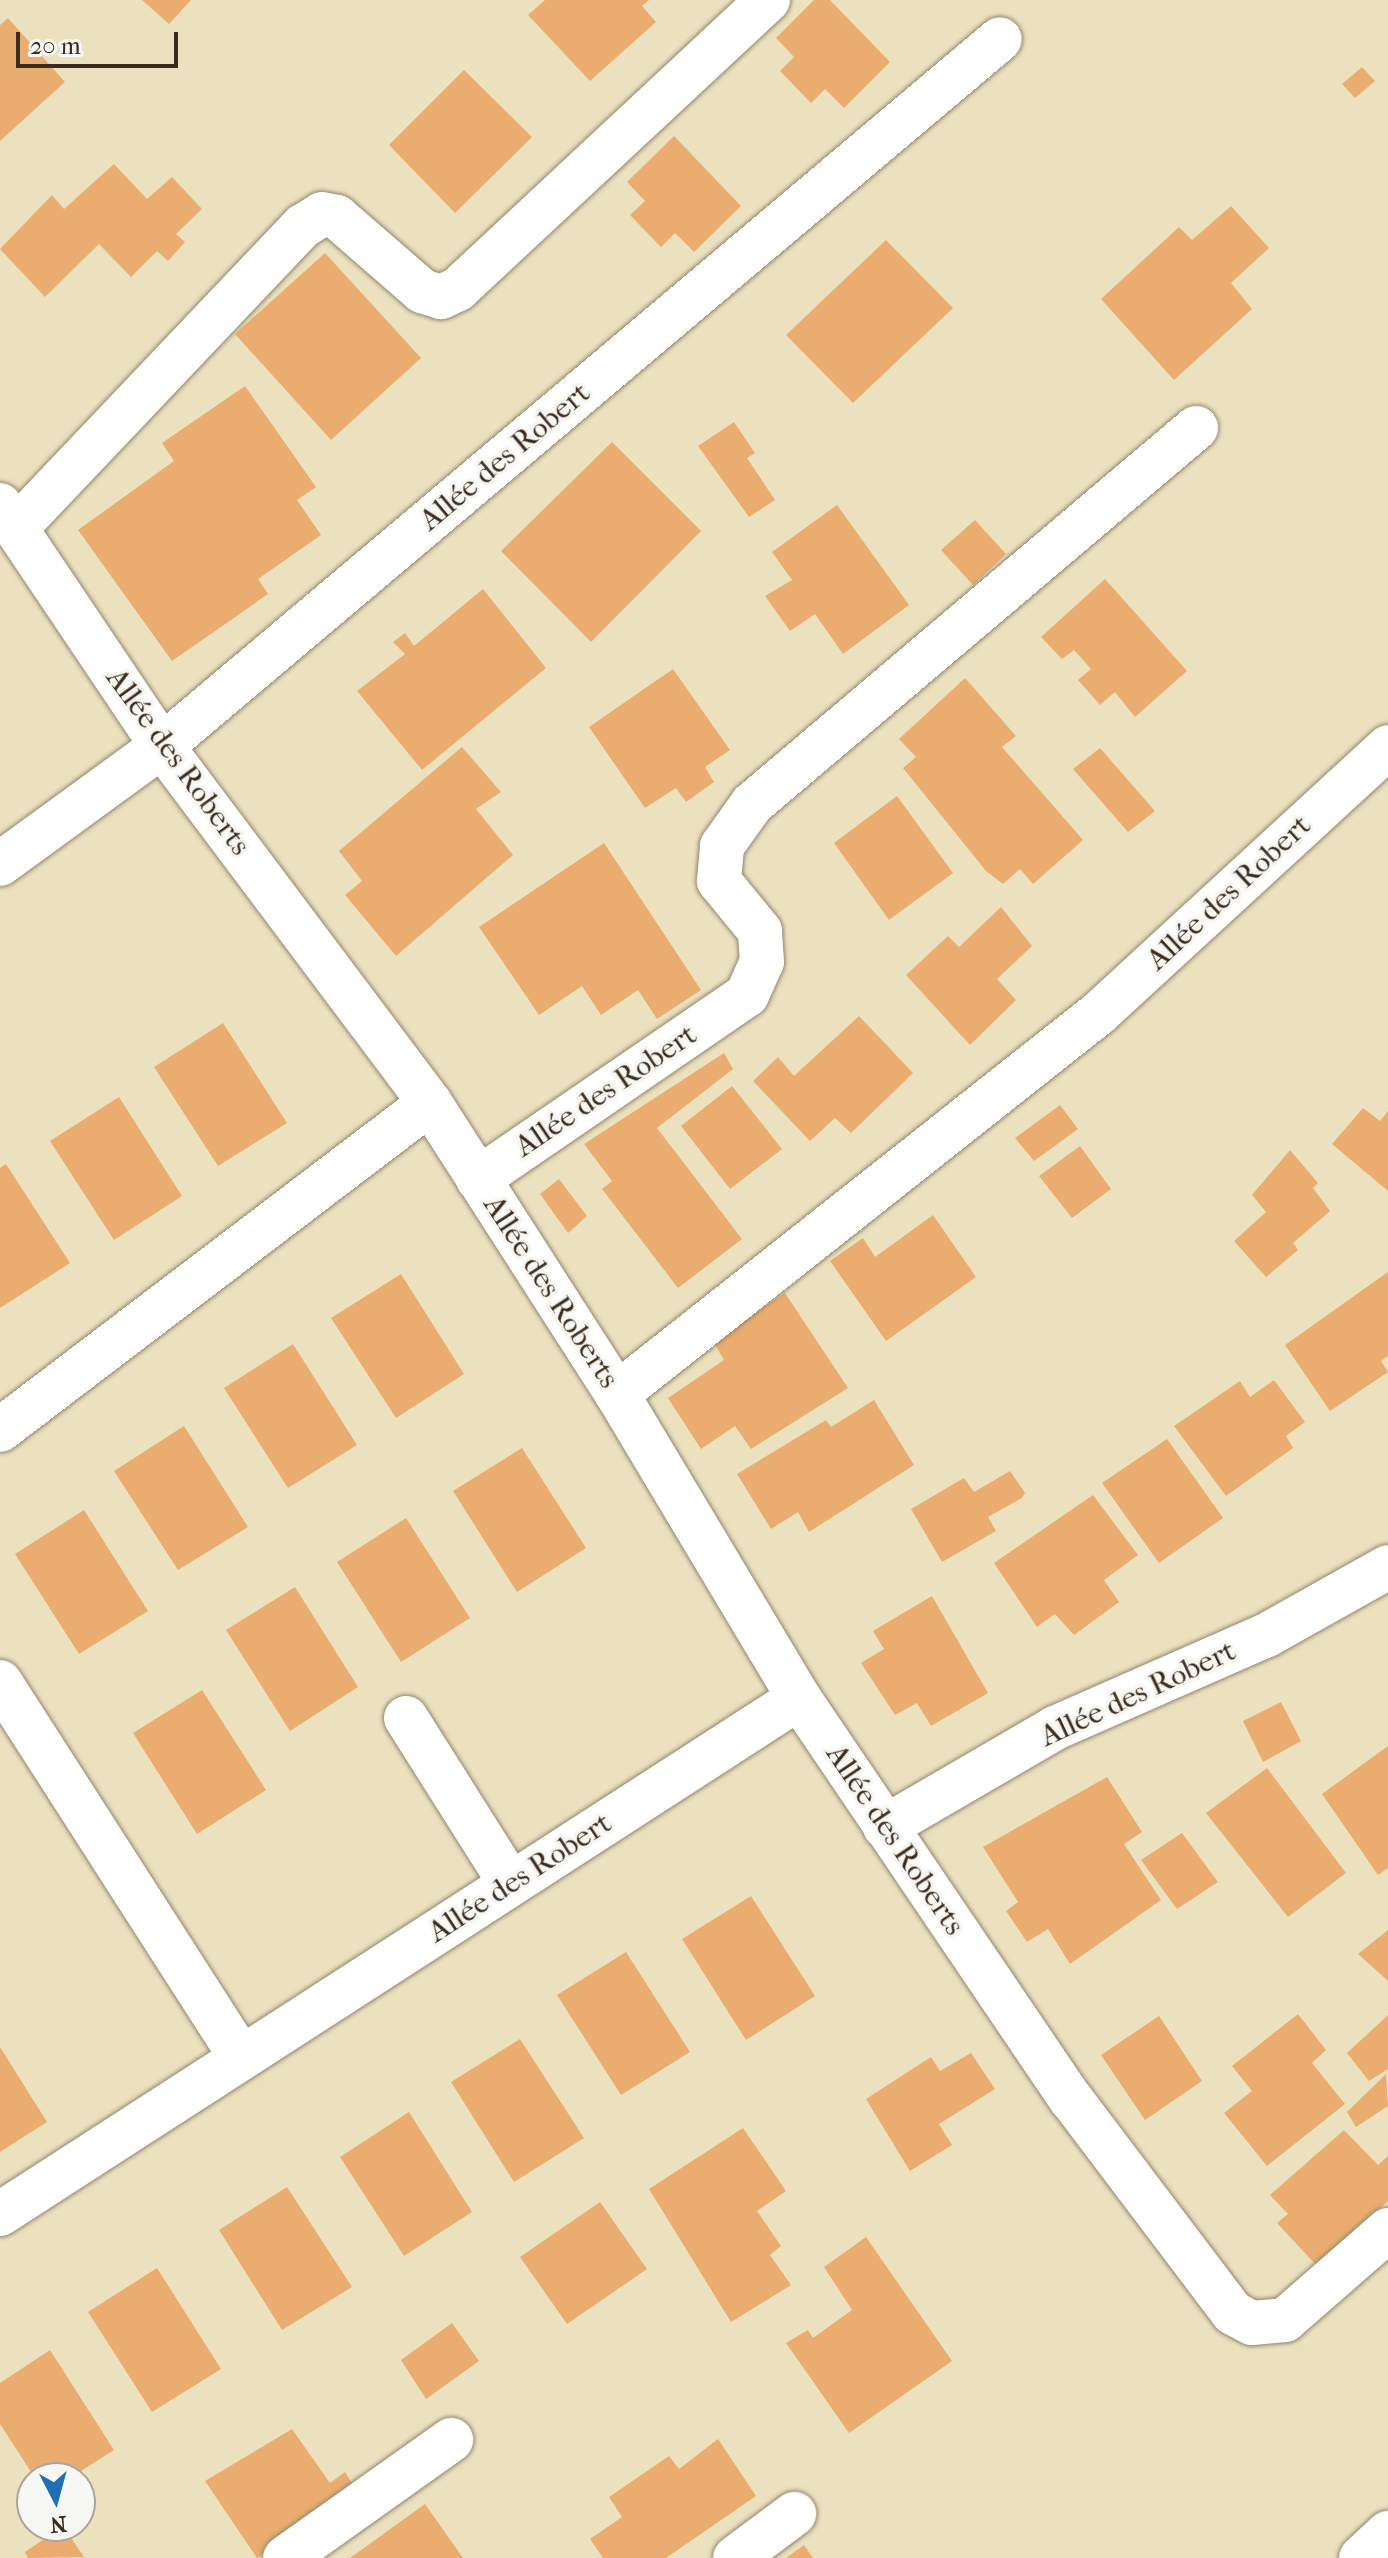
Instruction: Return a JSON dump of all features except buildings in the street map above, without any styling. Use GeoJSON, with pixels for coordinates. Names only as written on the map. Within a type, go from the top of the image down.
{"type":"FeatureCollection","features":[{"type":"Feature","properties":{"kind":"street"},"geometry":{"type":"LineString","coordinates":[[8,516],[303,226],[322,214],[337,217],[422,291],[441,297],[458,289],[768,0]]}},
{"type":"Feature","properties":{"kind":"street","name":"Allée des Robert"},"geometry":{"type":"LineString","coordinates":[[0,864],[162,746],[1000,39]]}},
{"type":"Feature","properties":{"kind":"street","name":"Allée des Robert"},"geometry":{"type":"LineString","coordinates":[[478,1179],[747,995],[762,962],[760,931],[719,881],[722,846],[752,804],[1196,428]]}},
{"type":"Feature","properties":{"kind":"street","name":"Allée des Roberts"},"geometry":{"type":"LineString","coordinates":[[8,516],[162,746],[430,1103],[617,1394],[799,1698],[1071,2099],[1233,2313],[1252,2323],[1285,2320],[1388,2230]]}},
{"type":"Feature","properties":{"kind":"street","name":"Allée des Robert"},"geometry":{"type":"LineString","coordinates":[[617,1394],[1099,1013],[1388,747]]}},
{"type":"Feature","properties":{"kind":"street"},"geometry":{"type":"LineString","coordinates":[[0,1430],[430,1103]]}},
{"type":"Feature","properties":{"kind":"street","name":"Allée des Robert"},"geometry":{"type":"LineString","coordinates":[[885,1827],[1055,1728],[1267,1635],[1388,1567]]}},
{"type":"Feature","properties":{"kind":"street"},"geometry":{"type":"LineString","coordinates":[[0,1682],[241,2057]]}},
{"type":"Feature","properties":{"kind":"street","name":"Allée des Robert"},"geometry":{"type":"LineString","coordinates":[[0,2214],[799,1698]]}},
{"type":"Feature","properties":{"kind":"street"},"geometry":{"type":"LineString","coordinates":[[406,1718],[511,1884]]}},
{"type":"Feature","properties":{"kind":"street"},"geometry":{"type":"LineString","coordinates":[[285,2558],[451,2440]]}},
{"type":"Feature","properties":{"kind":"street"},"geometry":{"type":"LineString","coordinates":[[735,2558],[794,2514]]}},
{"type":"Feature","properties":{"kind":"street"},"geometry":{"type":"LineString","coordinates":[[1361,2558],[1388,2533]]}}]}
